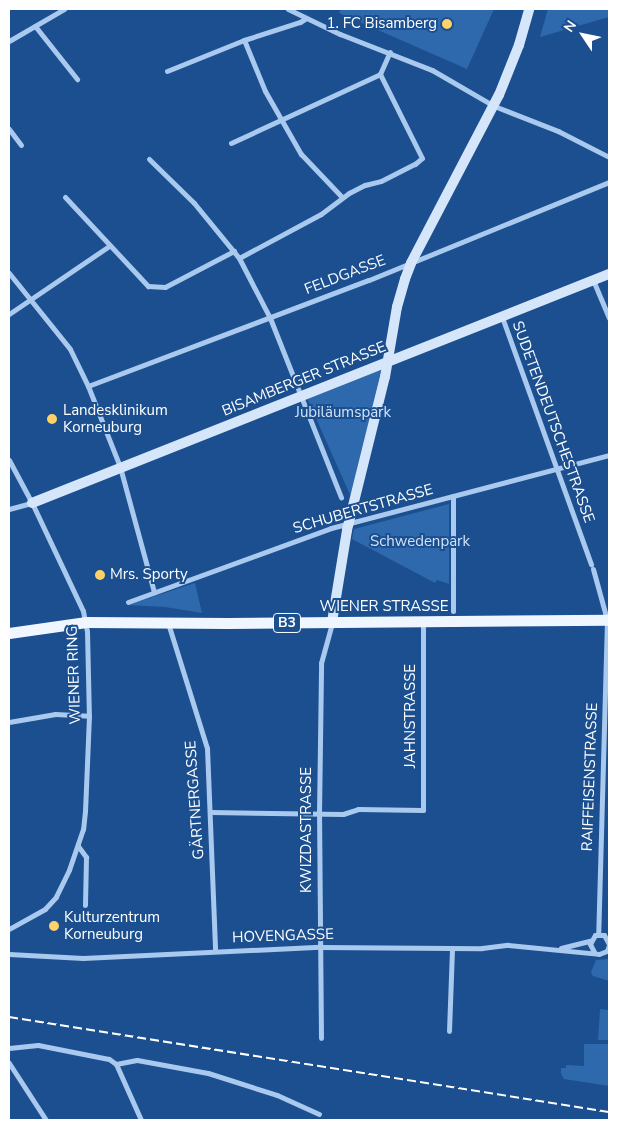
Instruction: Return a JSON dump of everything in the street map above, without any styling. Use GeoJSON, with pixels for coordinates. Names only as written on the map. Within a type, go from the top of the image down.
{"type":"FeatureCollection","features":[{"type":"Feature","properties":{"kind":"main road"},"geometry":{"type":"LineString","coordinates":[[332,622],[348,524],[388,362],[397,307],[411,263],[494,106],[519,45],[529,9]]}},
{"type":"Feature","properties":{"kind":"main road","name":"BISAMBERGER STRASSE"},"geometry":{"type":"LineString","coordinates":[[32,503],[609,274]]}},
{"type":"Feature","properties":{"kind":"main road","name":"WIENER STRASSE"},"geometry":{"type":"LineString","coordinates":[[9,633],[86,622],[608,620]]}},
{"type":"Feature","properties":{"kind":"street"},"geometry":{"type":"LineString","coordinates":[[288,9],[305,18],[432,70],[494,106],[558,131],[609,157]]}},
{"type":"Feature","properties":{"kind":"street"},"geometry":{"type":"LineString","coordinates":[[9,41],[60,10]]}},
{"type":"Feature","properties":{"kind":"street"},"geometry":{"type":"LineString","coordinates":[[167,71],[244,40],[300,22],[305,18]]}},
{"type":"Feature","properties":{"kind":"street"},"geometry":{"type":"LineString","coordinates":[[35,26],[77,79]]}},
{"type":"Feature","properties":{"kind":"street"},"geometry":{"type":"LineString","coordinates":[[244,40],[280,121],[301,154],[342,198]]}},
{"type":"Feature","properties":{"kind":"street"},"geometry":{"type":"LineString","coordinates":[[231,143],[380,74],[390,52]]}},
{"type":"Feature","properties":{"kind":"street"},"geometry":{"type":"LineString","coordinates":[[239,258],[321,214],[342,198],[365,185],[381,182],[415,164],[422,158],[380,74]]}},
{"type":"Feature","properties":{"kind":"street"},"geometry":{"type":"LineString","coordinates":[[9,129],[21,144]]}},
{"type":"Feature","properties":{"kind":"street"},"geometry":{"type":"LineString","coordinates":[[149,159],[194,203],[239,258],[270,318],[341,497]]}},
{"type":"Feature","properties":{"kind":"street","name":"FELDGASSE"},"geometry":{"type":"LineString","coordinates":[[88,386],[369,280],[609,182]]}},
{"type":"Feature","properties":{"kind":"street"},"geometry":{"type":"LineString","coordinates":[[65,197],[148,286],[156,288],[165,287],[234,251]]}},
{"type":"Feature","properties":{"kind":"street"},"geometry":{"type":"LineString","coordinates":[[9,314],[109,246]]}},
{"type":"Feature","properties":{"kind":"street"},"geometry":{"type":"LineString","coordinates":[[9,273],[70,349],[88,386],[120,467],[154,592]]}},
{"type":"Feature","properties":{"kind":"street"},"geometry":{"type":"LineString","coordinates":[[593,280],[609,318]]}},
{"type":"Feature","properties":{"kind":"street","name":"SUDETENDEUTSCHESTRASSE"},"geometry":{"type":"LineString","coordinates":[[502,316],[592,566],[608,620]]}},
{"type":"Feature","properties":{"kind":"street","name":"SCHUBERTSTRASSE"},"geometry":{"type":"LineString","coordinates":[[128,602],[348,524],[609,455]]}},
{"type":"Feature","properties":{"kind":"street","name":"WIENER RING"},"geometry":{"type":"LineString","coordinates":[[9,460],[84,611],[89,716],[86,811],[78,846],[64,884],[51,904],[32,918],[9,929]]}},
{"type":"Feature","properties":{"kind":"street"},"geometry":{"type":"LineString","coordinates":[[452,612],[453,496]]}},
{"type":"Feature","properties":{"kind":"street","name":"BISAMBERGER STRASSE"},"geometry":{"type":"LineString","coordinates":[[9,508],[32,503]]}},
{"type":"Feature","properties":{"kind":"street","name":"RAIFFEISENSTRASSE"},"geometry":{"type":"LineString","coordinates":[[598,934],[608,620]]}},
{"type":"Feature","properties":{"kind":"street","name":"GÄRTNERGASSE"},"geometry":{"type":"LineString","coordinates":[[168,622],[205,741],[210,812],[215,951]]}},
{"type":"Feature","properties":{"kind":"street","name":"KWIZDASTRASSE"},"geometry":{"type":"LineString","coordinates":[[321,1038],[319,814],[321,663],[332,622]]}},
{"type":"Feature","properties":{"kind":"street","name":"JAHNSTRASSE"},"geometry":{"type":"LineString","coordinates":[[319,814],[343,814],[358,809],[423,810],[423,622]]}},
{"type":"Feature","properties":{"kind":"street"},"geometry":{"type":"LineString","coordinates":[[9,722],[55,714],[89,716]]}},
{"type":"Feature","properties":{"kind":"street"},"geometry":{"type":"LineString","coordinates":[[210,812],[319,814]]}},
{"type":"Feature","properties":{"kind":"street"},"geometry":{"type":"LineString","coordinates":[[78,846],[86,857],[85,905]]}},
{"type":"Feature","properties":{"kind":"street"},"geometry":{"type":"LineString","coordinates":[[594,952],[590,947],[590,941],[598,934],[606,937],[609,945]]}},
{"type":"Feature","properties":{"kind":"street","name":"HOVENGASSE"},"geometry":{"type":"LineString","coordinates":[[558,948],[590,941]]}},
{"type":"Feature","properties":{"kind":"street","name":"HOVENGASSE"},"geometry":{"type":"LineString","coordinates":[[9,954],[83,958],[320,947],[482,948],[508,945],[558,948],[602,954],[609,945]]}},
{"type":"Feature","properties":{"kind":"street"},"geometry":{"type":"LineString","coordinates":[[449,1031],[452,948]]}},
{"type":"Feature","properties":{"kind":"street"},"geometry":{"type":"LineString","coordinates":[[9,1048],[38,1045],[100,1056],[116,1064],[136,1060],[208,1073],[277,1095],[319,1114]]}},
{"type":"Feature","properties":{"kind":"street"},"geometry":{"type":"LineString","coordinates":[[9,1062],[46,1120]]}},
{"type":"Feature","properties":{"kind":"street"},"geometry":{"type":"LineString","coordinates":[[116,1064],[141,1120]]}},
{"type":"Feature","properties":{"kind":"green space","name":"1. FC Bisamberg"},"geometry":{"type":"Polygon","coordinates":[[[341,9],[494,9],[467,69],[339,13],[341,9]]]}},
{"type":"Feature","properties":{"kind":"green space"},"geometry":{"type":"Polygon","coordinates":[[[548,9],[609,9],[609,17],[540,37],[548,9]]]}},
{"type":"Feature","properties":{"kind":"green space","name":"Jubiläumspark"},"geometry":{"type":"Polygon","coordinates":[[[381,370],[351,497],[307,398],[381,370]]]}},
{"type":"Feature","properties":{"kind":"green space","name":"Schwedenpark"},"geometry":{"type":"Polygon","coordinates":[[[449,504],[449,584],[437,580],[435,583],[352,539],[354,529],[449,504]]]}},
{"type":"Feature","properties":{"kind":"green space"},"geometry":{"type":"Polygon","coordinates":[[[195,583],[202,613],[165,607],[128,605],[195,583]]]}},
{"type":"Feature","properties":{"kind":"green space"},"geometry":{"type":"Polygon","coordinates":[[[608,959],[609,981],[593,976],[591,972],[596,960],[608,959]]]}},
{"type":"Feature","properties":{"kind":"green space"},"geometry":{"type":"Polygon","coordinates":[[[600,1009],[609,1010],[609,1040],[598,1040],[600,1009]]]}},
{"type":"Feature","properties":{"kind":"green space"},"geometry":{"type":"Polygon","coordinates":[[[584,1044],[609,1044],[609,1086],[564,1079],[561,1074],[561,1068],[566,1068],[566,1065],[584,1066],[584,1044]]]}},
{"type":"Feature","properties":{"kind":"railway"},"geometry":{"type":"LineString","coordinates":[[9,1017],[609,1112]]}},
{"type":"Feature","properties":{"kind":"place","name":"1. FC Bisamberg"},"geometry":{"type":"Point","coordinates":[447,24]}},
{"type":"Feature","properties":{"kind":"place","name":"Landesklinikum Korneuburg"},"geometry":{"type":"Point","coordinates":[52,419]}},
{"type":"Feature","properties":{"kind":"place","name":"Mrs. Sporty"},"geometry":{"type":"Point","coordinates":[100,575]}},
{"type":"Feature","properties":{"kind":"place","name":"Kulturzentrum Korneuburg"},"geometry":{"type":"Point","coordinates":[54,926]}}]}
